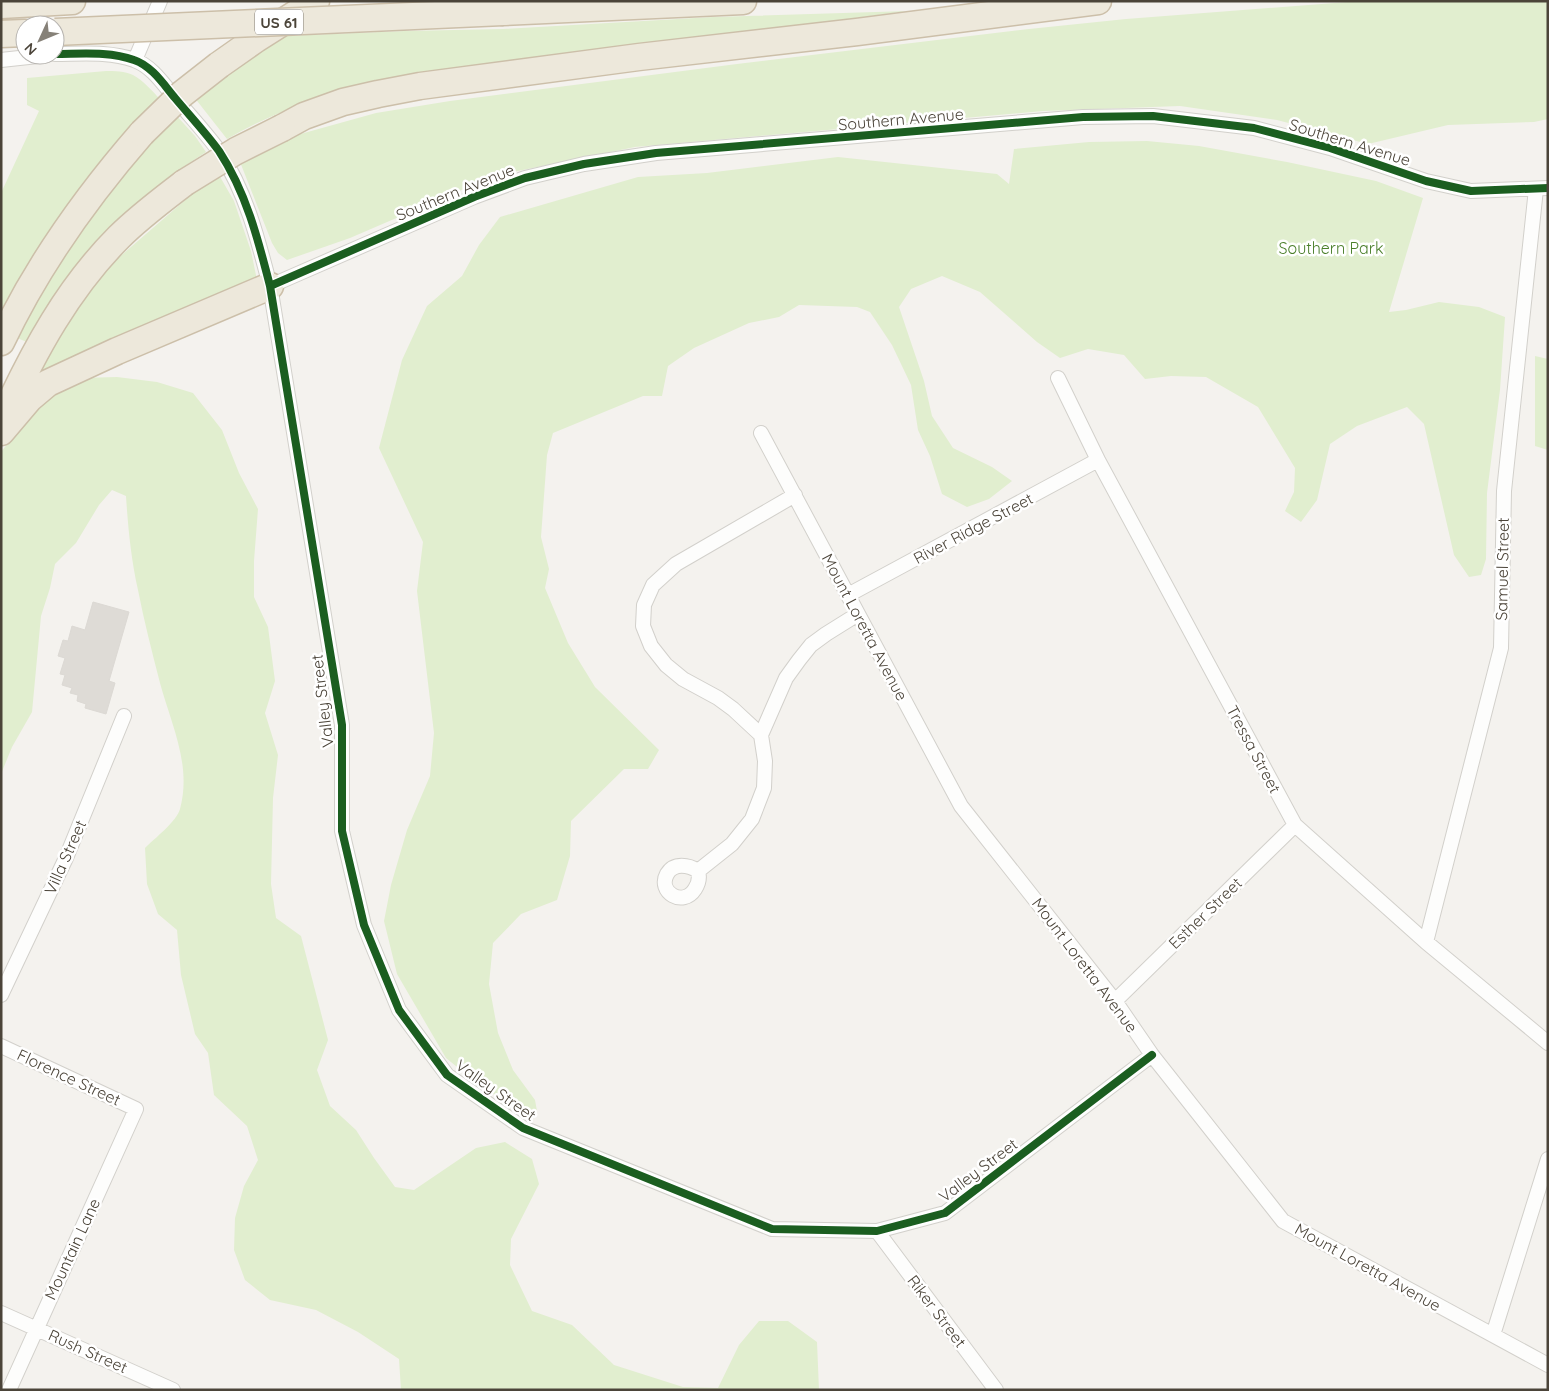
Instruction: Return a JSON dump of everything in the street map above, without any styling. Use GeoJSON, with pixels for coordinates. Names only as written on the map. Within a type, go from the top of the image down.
{"type":"FeatureCollection","features":[{"type":"Feature","properties":{"kind":"highway"},"geometry":{"type":"LineString","coordinates":[[1,5],[72,1]]}},
{"type":"Feature","properties":{"kind":"highway"},"geometry":{"type":"LineString","coordinates":[[1,342],[22,301],[63,235],[116,163],[142,133],[182,94],[220,65],[256,38],[316,1]]}},
{"type":"Feature","properties":{"kind":"highway","name":"US 61"},"geometry":{"type":"LineString","coordinates":[[65,32],[744,1]]}},
{"type":"Feature","properties":{"kind":"highway"},"geometry":{"type":"LineString","coordinates":[[1,421],[31,358],[48,328],[72,292],[119,238],[145,214],[184,183],[236,151],[304,116],[343,102],[420,86],[1098,1]]}},
{"type":"Feature","properties":{"kind":"highway"},"geometry":{"type":"LineString","coordinates":[[1,34],[15,33]]}},
{"type":"Feature","properties":{"kind":"highway"},"geometry":{"type":"LineString","coordinates":[[1,432],[29,398],[48,383],[117,351],[270,286]]}},
{"type":"Feature","properties":{"kind":"street"},"geometry":{"type":"LineString","coordinates":[[65,54],[100,53],[135,60],[160,1]]}},
{"type":"Feature","properties":{"kind":"street"},"geometry":{"type":"LineString","coordinates":[[1,60],[15,58]]}},
{"type":"Feature","properties":{"kind":"street","name":"Valley Street"},"geometry":{"type":"LineString","coordinates":[[135,60],[153,72],[219,152],[253,221],[270,286],[342,725],[342,831],[364,925],[399,1010],[446,1075],[523,1128],[772,1228],[877,1231],[945,1213],[1152,1055]]}},
{"type":"Feature","properties":{"kind":"street","name":"Southern Avenue"},"geometry":{"type":"LineString","coordinates":[[270,286],[474,196],[525,178],[584,164],[656,153],[1082,117],[1153,116],[1254,128],[1330,148],[1426,180],[1472,191],[1542,188]]}},
{"type":"Feature","properties":{"kind":"street","name":"Samuel Street"},"geometry":{"type":"LineString","coordinates":[[1426,942],[1500,648],[1504,490],[1542,188]]}},
{"type":"Feature","properties":{"kind":"street","name":"Tressa Street"},"geometry":{"type":"LineString","coordinates":[[1058,378],[1098,460],[1295,825],[1426,942],[1548,1043]]}},
{"type":"Feature","properties":{"kind":"street","name":"Mount Loretta Avenue"},"geometry":{"type":"LineString","coordinates":[[761,433],[962,806],[1115,1001],[1152,1055],[1283,1221],[1548,1366]]}},
{"type":"Feature","properties":{"kind":"street","name":"River Ridge Street"},"geometry":{"type":"LineString","coordinates":[[848,595],[1098,460]]}},
{"type":"Feature","properties":{"kind":"street"},"geometry":{"type":"LineString","coordinates":[[761,735],[734,709],[683,679],[666,665],[651,646],[643,626],[644,605],[653,585],[676,564],[795,495]]}},
{"type":"Feature","properties":{"kind":"street"},"geometry":{"type":"LineString","coordinates":[[698,871],[732,844],[752,819],[764,788],[764,761],[761,735],[786,678],[812,645],[858,614]]}},
{"type":"Feature","properties":{"kind":"street","name":"Villa Street"},"geometry":{"type":"LineString","coordinates":[[1,996],[66,858],[124,716]]}},
{"type":"Feature","properties":{"kind":"street","name":"Esther Street"},"geometry":{"type":"LineString","coordinates":[[1115,1001],[1295,825]]}},
{"type":"Feature","properties":{"kind":"street","name":"Florence Street"},"geometry":{"type":"LineString","coordinates":[[1,1046],[136,1109]]}},
{"type":"Feature","properties":{"kind":"street","name":"Mountain Lane"},"geometry":{"type":"LineString","coordinates":[[9,1390],[136,1109]]}},
{"type":"Feature","properties":{"kind":"street"},"geometry":{"type":"LineString","coordinates":[[1494,1336],[1548,1159]]}},
{"type":"Feature","properties":{"kind":"street","name":"Riker Street"},"geometry":{"type":"LineString","coordinates":[[877,1231],[996,1390]]}},
{"type":"Feature","properties":{"kind":"street","name":"Rush Street"},"geometry":{"type":"LineString","coordinates":[[1,1313],[174,1390]]}},
{"type":"Feature","properties":{"kind":"green space"},"geometry":{"type":"Polygon","coordinates":[[[1360,1],[1548,1],[1548,119],[1534,122],[1448,125],[1368,144],[1277,120],[1180,106],[1043,111],[635,147],[494,176],[350,238],[287,260],[278,253],[272,243],[240,162],[286,138],[376,113],[450,101],[1029,29],[1126,19],[1360,1]]]}},
{"type":"Feature","properties":{"kind":"green space"},"geometry":{"type":"Polygon","coordinates":[[[908,11],[375,81],[281,112],[227,139],[194,97],[284,36],[503,29],[713,17],[908,11]]]}},
{"type":"Feature","properties":{"kind":"green space"},"geometry":{"type":"Polygon","coordinates":[[[106,71],[123,72],[137,77],[160,99],[1,318],[1,193],[39,111],[27,105],[27,78],[106,71]]]}},
{"type":"Feature","properties":{"kind":"green space"},"geometry":{"type":"Polygon","coordinates":[[[175,114],[195,136],[206,152],[177,171],[136,205],[29,343],[15,337],[83,221],[175,114]]]}},
{"type":"Feature","properties":{"kind":"green space","name":"Southern Park"},"geometry":{"type":"Polygon","coordinates":[[[1147,141],[1199,146],[1287,162],[1376,181],[1423,198],[1389,312],[1439,302],[1479,307],[1505,317],[1500,390],[1487,493],[1486,559],[1481,575],[1469,577],[1454,555],[1424,424],[1407,407],[1357,426],[1330,444],[1317,500],[1301,522],[1285,511],[1294,492],[1295,468],[1258,407],[1206,377],[1171,376],[1145,379],[1124,355],[1088,349],[1060,358],[1037,342],[980,292],[942,276],[911,289],[899,307],[924,381],[932,416],[953,448],[992,467],[1012,481],[989,499],[967,507],[942,494],[930,456],[918,430],[911,385],[892,345],[870,312],[857,307],[799,305],[779,317],[749,323],[694,348],[668,366],[662,396],[643,396],[553,433],[547,455],[541,537],[549,569],[545,588],[568,643],[595,687],[659,750],[648,769],[624,769],[571,821],[570,856],[557,900],[521,914],[493,943],[489,984],[498,1033],[513,1070],[535,1100],[537,1111],[512,1106],[478,1084],[446,1058],[397,974],[384,921],[391,885],[407,830],[430,776],[434,733],[417,591],[423,542],[379,448],[402,360],[427,306],[462,276],[479,245],[500,217],[638,177],[707,173],[838,157],[997,174],[1009,184],[1014,149],[1089,142],[1147,141]]]}},
{"type":"Feature","properties":{"kind":"green space"},"geometry":{"type":"Polygon","coordinates":[[[219,175],[234,201],[251,251],[257,280],[43,372],[40,369],[64,323],[109,266],[191,195],[219,175]]]}},
{"type":"Feature","properties":{"kind":"green space"},"geometry":{"type":"Polygon","coordinates":[[[1535,356],[1548,359],[1548,450],[1535,446],[1535,356]]]}},
{"type":"Feature","properties":{"kind":"green space"},"geometry":{"type":"Polygon","coordinates":[[[117,377],[157,382],[193,393],[222,430],[239,473],[258,509],[254,561],[254,597],[268,627],[275,681],[265,713],[278,755],[273,798],[271,884],[276,918],[301,936],[328,1040],[317,1070],[330,1106],[356,1130],[395,1187],[414,1190],[476,1148],[505,1142],[532,1159],[539,1184],[511,1239],[510,1265],[532,1311],[572,1325],[614,1365],[683,1387],[718,1388],[739,1345],[759,1321],[788,1321],[817,1342],[819,1390],[401,1390],[399,1359],[358,1332],[316,1310],[270,1300],[245,1280],[234,1250],[235,1218],[244,1186],[258,1160],[247,1126],[214,1095],[208,1053],[195,1034],[181,975],[177,930],[158,914],[147,884],[145,848],[178,814],[183,793],[182,761],[145,625],[130,543],[126,496],[112,490],[99,505],[76,543],[55,564],[41,616],[32,712],[12,747],[1,774],[1,452],[29,416],[52,396],[80,378],[117,377]]]}},
{"type":"Feature","properties":{"kind":"building"},"geometry":{"type":"Polygon","coordinates":[[[93,602],[129,612],[109,681],[115,683],[106,714],[85,708],[86,704],[77,701],[78,695],[70,693],[72,688],[62,685],[65,675],[60,674],[65,658],[58,656],[63,640],[68,641],[72,626],[85,630],[93,602]]]}},
{"type":"Feature","properties":{"kind":"cycle path"},"geometry":{"type":"LineString","coordinates":[[65,54],[115,55],[134,60],[152,71],[219,151],[244,199],[256,233],[270,286],[342,725],[342,831],[364,925],[399,1010],[447,1075],[523,1128],[772,1229],[877,1231],[945,1213],[1152,1055]]}},
{"type":"Feature","properties":{"kind":"cycle path"},"geometry":{"type":"LineString","coordinates":[[270,286],[474,197],[525,178],[584,164],[656,153],[1083,117],[1153,116],[1254,128],[1330,148],[1426,181],[1471,191],[1548,188]]}}]}
